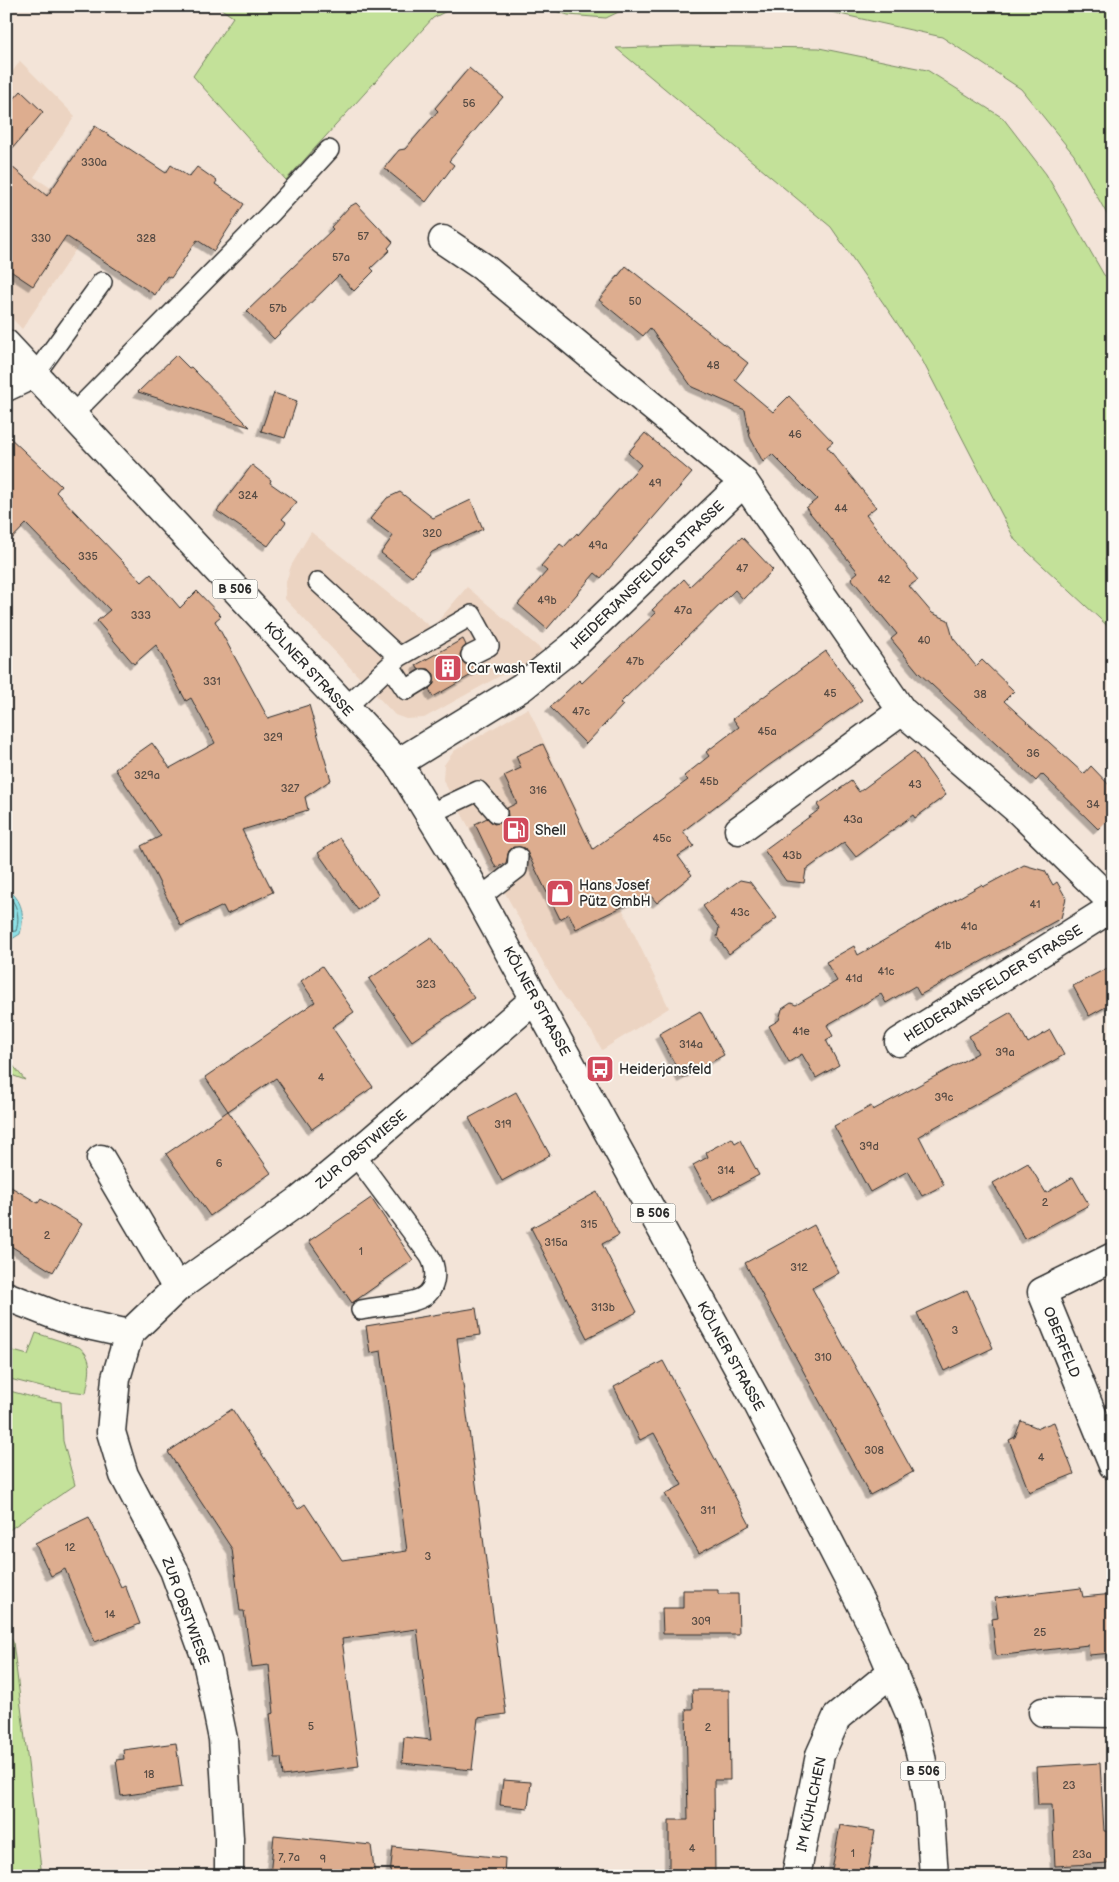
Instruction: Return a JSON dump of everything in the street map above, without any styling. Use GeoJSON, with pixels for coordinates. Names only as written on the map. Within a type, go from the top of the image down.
{"type":"FeatureCollection","features":[{"type":"Feature","properties":{"kind":"street"},"geometry":{"type":"LineString","coordinates":[[443,240],[483,267],[744,482],[902,711],[1019,811],[1113,903]]}},
{"type":"Feature","properties":{"kind":"street","name":"KÖLNER STRASSE"},"geometry":{"type":"LineString","coordinates":[[6,344],[36,373],[398,763],[429,814],[536,999],[757,1402],[852,1586],[893,1671],[910,1714],[920,1756],[929,1805],[934,1876]]}},
{"type":"Feature","properties":{"kind":"street"},"geometry":{"type":"LineString","coordinates":[[6,387],[36,373]]}},
{"type":"Feature","properties":{"kind":"street","name":"HEIDERJANSFELDER STRASSE"},"geometry":{"type":"LineString","coordinates":[[398,763],[522,687],[572,647],[744,482]]}},
{"type":"Feature","properties":{"kind":"street"},"geometry":{"type":"LineString","coordinates":[[739,830],[902,711]]}},
{"type":"Feature","properties":{"kind":"street","name":"HEIDERJANSFELDER STRASSE"},"geometry":{"type":"LineString","coordinates":[[899,1042],[1113,908]]}},
{"type":"Feature","properties":{"kind":"street","name":"ZUR OBSTWIESE"},"geometry":{"type":"LineString","coordinates":[[228,1876],[229,1838],[223,1739],[207,1661],[174,1570],[124,1474],[111,1432],[116,1378],[129,1334],[177,1288],[300,1200],[355,1155],[536,999]]}},
{"type":"Feature","properties":{"kind":"street"},"geometry":{"type":"LineString","coordinates":[[101,1159],[177,1288]]}},
{"type":"Feature","properties":{"kind":"street","name":"OBERFELD"},"geometry":{"type":"LineString","coordinates":[[1113,1257],[1042,1292],[1113,1465]]}},
{"type":"Feature","properties":{"kind":"street"},"geometry":{"type":"LineString","coordinates":[[6,1296],[70,1321],[129,1334]]}},
{"type":"Feature","properties":{"kind":"street","name":"IM KÜHLCHEN"},"geometry":{"type":"LineString","coordinates":[[796,1876],[820,1755],[837,1717],[893,1671]]}},
{"type":"Feature","properties":{"kind":"street"},"geometry":{"type":"LineString","coordinates":[[1043,1712],[1113,1713]]}},
{"type":"Feature","properties":{"kind":"lane"},"geometry":{"type":"LineString","coordinates":[[73,414],[271,213],[329,150]]}},
{"type":"Feature","properties":{"kind":"lane"},"geometry":{"type":"LineString","coordinates":[[36,373],[102,282]]}},
{"type":"Feature","properties":{"kind":"lane"},"geometry":{"type":"LineString","coordinates":[[318,582],[394,662],[406,690],[424,680]]}},
{"type":"Feature","properties":{"kind":"lane"},"geometry":{"type":"LineString","coordinates":[[345,708],[394,662],[472,615],[489,646],[471,655]]}},
{"type":"Feature","properties":{"kind":"lane"},"geometry":{"type":"LineString","coordinates":[[429,814],[478,791],[497,813]]}},
{"type":"Feature","properties":{"kind":"lane"},"geometry":{"type":"LineString","coordinates":[[479,898],[517,869],[518,857]]}},
{"type":"Feature","properties":{"kind":"lane"},"geometry":{"type":"LineString","coordinates":[[355,1155],[429,1255],[435,1271],[430,1289],[421,1298],[361,1310]]}},
{"type":"Feature","properties":{"kind":"shaded area"},"geometry":{"type":"Polygon","coordinates":[[[20,61],[75,116],[34,177],[97,218],[22,329],[6,312],[6,81],[20,61]]]}},
{"type":"Feature","properties":{"kind":"shaded area"},"geometry":{"type":"Polygon","coordinates":[[[311,532],[432,628],[467,587],[544,652],[520,672],[516,667],[424,718],[406,719],[395,715],[285,599],[286,582],[291,566],[311,532]]]}},
{"type":"Feature","properties":{"kind":"shaded area"},"geometry":{"type":"Polygon","coordinates":[[[528,708],[669,1008],[602,1050],[592,1032],[562,994],[544,964],[443,780],[444,765],[454,751],[528,708]]]}},
{"type":"Feature","properties":{"kind":"green space"},"geometry":{"type":"Polygon","coordinates":[[[217,6],[456,6],[433,18],[286,180],[193,76],[233,17],[217,6]]]}},
{"type":"Feature","properties":{"kind":"green space"},"geometry":{"type":"Polygon","coordinates":[[[540,6],[631,6],[606,18],[568,15],[540,6]]]}},
{"type":"Feature","properties":{"kind":"green space"},"geometry":{"type":"Polygon","coordinates":[[[677,6],[1113,6],[1113,225],[1074,155],[1021,89],[942,37],[822,10],[679,12],[677,6]]]}},
{"type":"Feature","properties":{"kind":"green space"},"geometry":{"type":"Polygon","coordinates":[[[681,46],[819,48],[927,70],[1003,118],[1046,174],[1104,275],[1113,281],[1113,544],[1105,560],[1113,564],[1113,631],[1015,540],[921,358],[831,227],[616,48],[681,46]]]}},
{"type":"Feature","properties":{"kind":"green space"},"geometry":{"type":"Polygon","coordinates":[[[6,1057],[25,1080],[6,1073],[6,1057]]]}},
{"type":"Feature","properties":{"kind":"green space"},"geometry":{"type":"Polygon","coordinates":[[[36,1333],[79,1347],[84,1352],[90,1368],[86,1393],[45,1388],[6,1378],[6,1349],[28,1355],[36,1333]]]}},
{"type":"Feature","properties":{"kind":"green space"},"geometry":{"type":"Polygon","coordinates":[[[6,1390],[40,1399],[61,1402],[63,1441],[75,1485],[6,1532],[6,1390]]]}},
{"type":"Feature","properties":{"kind":"green space"},"geometry":{"type":"Polygon","coordinates":[[[6,1629],[13,1642],[42,1876],[6,1876],[6,1629]]]}},
{"type":"Feature","properties":{"kind":"water"},"geometry":{"type":"Polygon","coordinates":[[[6,888],[16,898],[22,914],[20,934],[12,939],[6,937],[6,888]]]}},
{"type":"Feature","properties":{"kind":"building"},"geometry":{"type":"Polygon","coordinates":[[[469,68],[503,97],[449,161],[454,165],[426,202],[384,168],[399,150],[405,149],[438,111],[435,108],[469,68]]]}},
{"type":"Feature","properties":{"kind":"building"},"geometry":{"type":"Polygon","coordinates":[[[21,91],[43,112],[6,156],[6,108],[21,91]]]}},
{"type":"Feature","properties":{"kind":"building"},"geometry":{"type":"Polygon","coordinates":[[[95,126],[166,173],[171,165],[189,177],[197,167],[217,181],[215,184],[244,204],[214,251],[197,240],[171,278],[167,276],[155,295],[66,236],[33,286],[6,268],[6,162],[47,196],[95,126]]]}},
{"type":"Feature","properties":{"kind":"building"},"geometry":{"type":"Polygon","coordinates":[[[356,203],[393,242],[388,248],[390,250],[371,268],[374,271],[354,291],[339,275],[274,339],[247,311],[333,229],[331,227],[349,207],[356,203]]]}},
{"type":"Feature","properties":{"kind":"building"},"geometry":{"type":"Polygon","coordinates":[[[626,266],[748,363],[735,380],[773,412],[789,396],[833,442],[827,447],[876,507],[866,515],[918,580],[909,586],[932,613],[948,620],[953,638],[976,666],[982,660],[1014,691],[1004,701],[1084,774],[1091,766],[1113,789],[1113,814],[1098,829],[1042,774],[1036,781],[919,673],[891,639],[897,634],[851,578],[858,572],[806,508],[817,499],[772,454],[763,462],[750,437],[745,410],[692,387],[650,328],[643,336],[599,300],[626,266]]]}},
{"type":"Feature","properties":{"kind":"building"},"geometry":{"type":"Polygon","coordinates":[[[176,355],[189,368],[191,367],[250,427],[138,392],[176,355]]]}},
{"type":"Feature","properties":{"kind":"building"},"geometry":{"type":"Polygon","coordinates":[[[274,393],[297,401],[285,438],[261,431],[274,393]]]}},
{"type":"Feature","properties":{"kind":"building"},"geometry":{"type":"Polygon","coordinates":[[[645,433],[692,473],[601,578],[595,573],[547,629],[518,604],[547,571],[541,566],[560,544],[564,547],[577,533],[578,535],[641,465],[628,453],[645,433]]]}},
{"type":"Feature","properties":{"kind":"building"},"geometry":{"type":"Polygon","coordinates":[[[6,434],[61,486],[56,492],[142,582],[151,574],[180,608],[197,591],[221,616],[215,621],[268,718],[309,705],[331,780],[305,797],[308,810],[242,830],[273,892],[227,914],[223,906],[181,926],[141,846],[161,836],[115,769],[152,743],[170,768],[215,743],[191,698],[186,701],[156,645],[134,664],[97,621],[110,610],[26,524],[6,545],[6,434]]]}},
{"type":"Feature","properties":{"kind":"building"},"geometry":{"type":"Polygon","coordinates":[[[252,465],[271,480],[270,483],[297,502],[282,519],[286,522],[268,546],[217,511],[252,465]]]}},
{"type":"Feature","properties":{"kind":"building"},"geometry":{"type":"Polygon","coordinates":[[[400,492],[433,518],[471,500],[483,529],[432,552],[412,577],[381,553],[393,536],[370,519],[387,498],[400,492]]]}},
{"type":"Feature","properties":{"kind":"building"},"geometry":{"type":"Polygon","coordinates":[[[742,537],[773,570],[743,599],[735,590],[620,703],[623,705],[586,744],[550,707],[579,680],[582,683],[656,613],[652,610],[684,579],[690,586],[742,537]]]}},
{"type":"Feature","properties":{"kind":"building","name":"Car wash Textil"},"geometry":{"type":"Polygon","coordinates":[[[463,639],[466,645],[460,654],[461,660],[470,666],[477,665],[480,670],[433,697],[429,689],[434,684],[434,674],[429,669],[418,669],[416,665],[463,639]]]}},
{"type":"Feature","properties":{"kind":"building"},"geometry":{"type":"Polygon","coordinates":[[[826,651],[862,700],[768,766],[683,831],[694,846],[678,856],[692,875],[657,903],[649,894],[576,929],[569,914],[560,919],[525,848],[513,847],[509,851],[506,863],[496,868],[475,824],[487,818],[494,824],[504,822],[508,816],[507,808],[517,803],[504,776],[521,768],[516,756],[543,744],[593,849],[688,780],[684,776],[709,756],[706,752],[739,727],[733,719],[826,651]]]}},
{"type":"Feature","properties":{"kind":"building"},"geometry":{"type":"Polygon","coordinates":[[[914,751],[946,795],[915,818],[913,815],[856,857],[844,842],[806,870],[804,883],[786,881],[764,850],[820,809],[817,805],[851,781],[859,792],[914,751]]]}},
{"type":"Feature","properties":{"kind":"building"},"geometry":{"type":"Polygon","coordinates":[[[340,838],[379,895],[358,910],[318,853],[340,838]]]}},
{"type":"Feature","properties":{"kind":"building"},"geometry":{"type":"Polygon","coordinates":[[[1024,865],[1045,871],[1053,885],[1057,882],[1066,898],[1061,918],[920,995],[915,986],[886,1003],[881,994],[827,1025],[833,1036],[826,1040],[839,1065],[816,1078],[802,1054],[789,1062],[769,1026],[779,1020],[782,1009],[791,1003],[796,1005],[837,981],[826,962],[854,946],[858,955],[981,885],[983,887],[1024,865]]]}},
{"type":"Feature","properties":{"kind":"building"},"geometry":{"type":"Polygon","coordinates":[[[740,880],[750,882],[777,918],[729,954],[717,937],[719,928],[703,906],[740,880]]]}},
{"type":"Feature","properties":{"kind":"building"},"geometry":{"type":"Polygon","coordinates":[[[431,937],[474,998],[412,1041],[369,979],[431,937]]]}},
{"type":"Feature","properties":{"kind":"building"},"geometry":{"type":"Polygon","coordinates":[[[1113,965],[1113,1003],[1089,1016],[1073,986],[1113,965]]]}},
{"type":"Feature","properties":{"kind":"building"},"geometry":{"type":"Polygon","coordinates":[[[322,966],[354,1012],[332,1027],[373,1087],[312,1129],[276,1078],[228,1111],[205,1077],[315,1002],[301,981],[322,966]]]}},
{"type":"Feature","properties":{"kind":"building"},"geometry":{"type":"Polygon","coordinates":[[[700,1011],[724,1055],[682,1078],[659,1034],[700,1011]]]}},
{"type":"Feature","properties":{"kind":"building"},"geometry":{"type":"Polygon","coordinates":[[[1011,1012],[1028,1043],[1050,1030],[1064,1055],[919,1136],[944,1185],[922,1196],[908,1171],[870,1192],[834,1126],[871,1106],[873,1110],[978,1053],[969,1036],[1011,1012]]]}},
{"type":"Feature","properties":{"kind":"building"},"geometry":{"type":"Polygon","coordinates":[[[516,1092],[550,1155],[502,1181],[469,1118],[516,1092]]]}},
{"type":"Feature","properties":{"kind":"building"},"geometry":{"type":"Polygon","coordinates":[[[228,1111],[271,1173],[210,1216],[166,1154],[228,1111]]]}},
{"type":"Feature","properties":{"kind":"building"},"geometry":{"type":"Polygon","coordinates":[[[732,1138],[735,1143],[740,1140],[759,1175],[712,1200],[693,1165],[708,1157],[706,1152],[732,1138]]]}},
{"type":"Feature","properties":{"kind":"building"},"geometry":{"type":"Polygon","coordinates":[[[1028,1163],[1046,1193],[1073,1177],[1089,1205],[1025,1239],[993,1183],[1028,1163]]]}},
{"type":"Feature","properties":{"kind":"building"},"geometry":{"type":"Polygon","coordinates":[[[6,1184],[38,1203],[41,1199],[82,1224],[53,1272],[6,1243],[6,1184]]]}},
{"type":"Feature","properties":{"kind":"building"},"geometry":{"type":"Polygon","coordinates":[[[597,1192],[619,1235],[602,1244],[637,1312],[587,1338],[531,1228],[597,1192]]]}},
{"type":"Feature","properties":{"kind":"building"},"geometry":{"type":"Polygon","coordinates":[[[371,1198],[413,1260],[352,1303],[309,1241],[371,1198]]]}},
{"type":"Feature","properties":{"kind":"building"},"geometry":{"type":"Polygon","coordinates":[[[814,1225],[839,1273],[812,1288],[913,1472],[870,1495],[745,1263],[814,1225]]]}},
{"type":"Feature","properties":{"kind":"building"},"geometry":{"type":"Polygon","coordinates":[[[967,1290],[993,1348],[944,1371],[917,1313],[967,1290]]]}},
{"type":"Feature","properties":{"kind":"building"},"geometry":{"type":"Polygon","coordinates":[[[476,1308],[480,1335],[457,1338],[506,1714],[478,1718],[472,1770],[402,1763],[404,1737],[431,1740],[417,1629],[342,1639],[359,1766],[283,1776],[281,1758],[275,1758],[270,1714],[274,1713],[269,1665],[252,1667],[244,1611],[240,1611],[232,1549],[168,1452],[232,1409],[298,1509],[305,1504],[342,1560],[407,1551],[381,1351],[370,1353],[366,1326],[476,1308]]]}},
{"type":"Feature","properties":{"kind":"building"},"geometry":{"type":"Polygon","coordinates":[[[663,1361],[750,1525],[699,1553],[665,1494],[682,1485],[654,1433],[640,1440],[614,1387],[663,1361]]]}},
{"type":"Feature","properties":{"kind":"building"},"geometry":{"type":"Polygon","coordinates":[[[1021,1421],[1038,1428],[1054,1422],[1074,1474],[1029,1492],[1009,1440],[1015,1437],[1021,1421]]]}},
{"type":"Feature","properties":{"kind":"building"},"geometry":{"type":"Polygon","coordinates":[[[89,1517],[121,1587],[125,1585],[140,1624],[95,1642],[65,1569],[51,1576],[35,1543],[89,1517]]]}},
{"type":"Feature","properties":{"kind":"building"},"geometry":{"type":"Polygon","coordinates":[[[1081,1588],[1083,1597],[1113,1594],[1113,1653],[1089,1655],[1088,1645],[996,1656],[992,1619],[998,1618],[995,1598],[1081,1588]]]}},
{"type":"Feature","properties":{"kind":"building"},"geometry":{"type":"Polygon","coordinates":[[[683,1590],[718,1590],[718,1594],[738,1594],[739,1634],[663,1634],[662,1608],[683,1608],[683,1590]]]}},
{"type":"Feature","properties":{"kind":"building"},"geometry":{"type":"Polygon","coordinates":[[[692,1690],[729,1690],[730,1780],[714,1780],[715,1876],[669,1876],[669,1820],[688,1820],[686,1709],[693,1709],[692,1690]]]}},
{"type":"Feature","properties":{"kind":"building"},"geometry":{"type":"Polygon","coordinates":[[[176,1743],[182,1787],[121,1796],[116,1760],[124,1759],[123,1750],[176,1743]]]}},
{"type":"Feature","properties":{"kind":"building"},"geometry":{"type":"Polygon","coordinates":[[[1100,1763],[1104,1831],[1107,1831],[1109,1863],[1055,1866],[1052,1805],[1038,1805],[1036,1767],[1100,1763]]]}},
{"type":"Feature","properties":{"kind":"building"},"geometry":{"type":"Polygon","coordinates":[[[503,1780],[531,1782],[528,1808],[500,1805],[503,1780]]]}},
{"type":"Feature","properties":{"kind":"building"},"geometry":{"type":"Polygon","coordinates":[[[840,1825],[875,1831],[867,1876],[831,1876],[840,1825]]]}},
{"type":"Feature","properties":{"kind":"building"},"geometry":{"type":"Polygon","coordinates":[[[274,1835],[371,1845],[375,1876],[270,1876],[274,1835]]]}},
{"type":"Feature","properties":{"kind":"building"},"geometry":{"type":"Polygon","coordinates":[[[393,1847],[505,1858],[504,1876],[390,1876],[393,1847]]]}},
{"type":"Feature","properties":{"kind":"place","name":"Car wash Textil"},"geometry":{"type":"Point","coordinates":[448,668]}},
{"type":"Feature","properties":{"kind":"place","name":"Shell"},"geometry":{"type":"Point","coordinates":[516,830]}},
{"type":"Feature","properties":{"kind":"place","name":"Hans Josef Pütz GmbH"},"geometry":{"type":"Point","coordinates":[560,893]}},
{"type":"Feature","properties":{"kind":"place","name":"Heiderjansfeld"},"geometry":{"type":"Point","coordinates":[600,1069]}}]}
